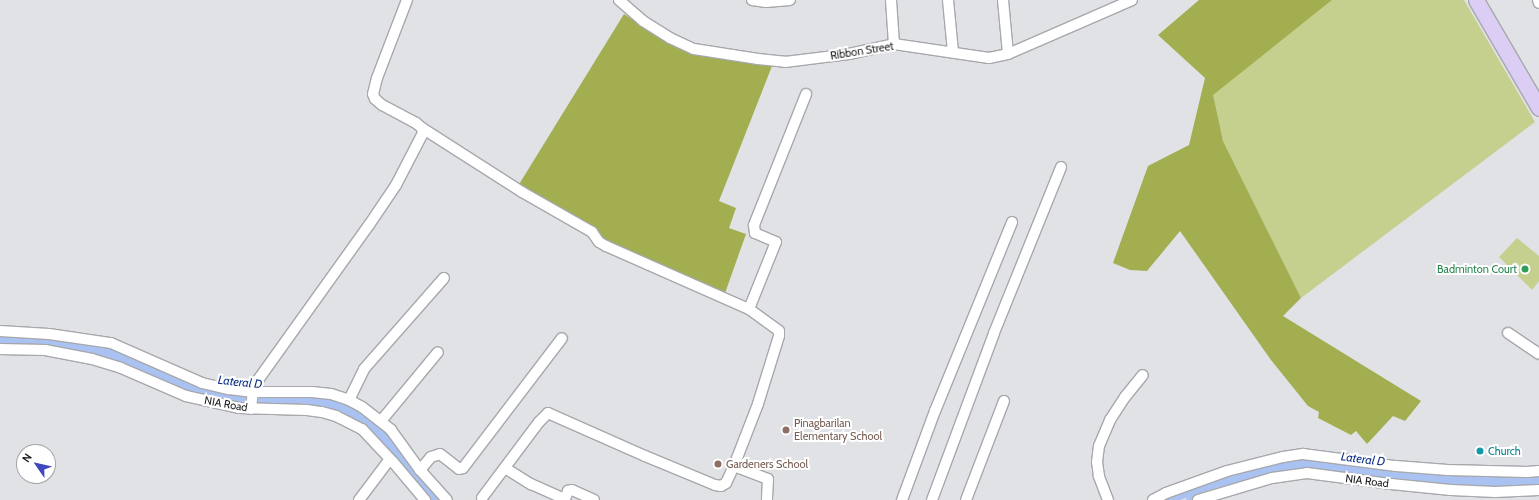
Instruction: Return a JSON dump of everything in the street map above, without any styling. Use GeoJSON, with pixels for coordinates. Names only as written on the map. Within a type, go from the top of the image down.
{"type":"FeatureCollection","features":[{"type":"Feature","properties":{"kind":"highway"},"geometry":{"type":"LineString","coordinates":[[1476,0],[1539,108]]}},
{"type":"Feature","properties":{"kind":"street"},"geometry":{"type":"LineString","coordinates":[[407,0],[377,78],[373,94],[375,99],[382,105],[416,123],[522,192],[592,232],[599,242],[749,309],[779,331],[779,336],[758,404],[734,466],[726,482],[721,486],[715,485],[548,413],[539,422],[484,499]]}},
{"type":"Feature","properties":{"kind":"street","name":"Ribbon Street"},"geometry":{"type":"LineString","coordinates":[[619,0],[643,21],[670,38],[694,48],[744,57],[785,62],[849,54],[894,44],[989,58],[1008,54],[1132,0]]}},
{"type":"Feature","properties":{"kind":"street"},"geometry":{"type":"LineString","coordinates":[[752,0],[766,2],[790,0]]}},
{"type":"Feature","properties":{"kind":"street"},"geometry":{"type":"LineString","coordinates":[[890,0],[894,44]]}},
{"type":"Feature","properties":{"kind":"street"},"geometry":{"type":"LineString","coordinates":[[948,0],[953,52]]}},
{"type":"Feature","properties":{"kind":"street"},"geometry":{"type":"LineString","coordinates":[[1003,0],[1008,54]]}},
{"type":"Feature","properties":{"kind":"street"},"geometry":{"type":"LineString","coordinates":[[749,309],[776,242],[755,233],[754,225],[806,94]]}},
{"type":"Feature","properties":{"kind":"street"},"geometry":{"type":"LineString","coordinates":[[251,407],[253,393],[258,380],[282,343],[319,295],[396,185],[423,134],[422,128]]}},
{"type":"Feature","properties":{"kind":"street"},"geometry":{"type":"LineString","coordinates":[[932,500],[994,333],[1061,167]]}},
{"type":"Feature","properties":{"kind":"street"},"geometry":{"type":"LineString","coordinates":[[902,500],[935,411],[1012,222]]}},
{"type":"Feature","properties":{"kind":"street"},"geometry":{"type":"LineString","coordinates":[[349,400],[364,369],[444,278]]}},
{"type":"Feature","properties":{"kind":"street"},"geometry":{"type":"LineString","coordinates":[[0,331],[73,336],[111,343],[202,383],[229,389],[253,393],[312,392],[331,394],[349,400],[381,421],[391,430],[420,470],[447,500]]}},
{"type":"Feature","properties":{"kind":"street"},"geometry":{"type":"LineString","coordinates":[[1508,333],[1539,354]]}},
{"type":"Feature","properties":{"kind":"street"},"geometry":{"type":"LineString","coordinates":[[420,470],[431,457],[440,454],[459,468],[463,468],[562,338]]}},
{"type":"Feature","properties":{"kind":"street"},"geometry":{"type":"LineString","coordinates":[[116,365],[123,348]]}},
{"type":"Feature","properties":{"kind":"street","name":"NIA Road"},"geometry":{"type":"LineString","coordinates":[[0,349],[45,350],[92,359],[116,365],[186,396],[239,408],[251,407],[307,410],[336,416],[362,429],[425,500]]}},
{"type":"Feature","properties":{"kind":"street"},"geometry":{"type":"LineString","coordinates":[[381,421],[438,352]]}},
{"type":"Feature","properties":{"kind":"street"},"geometry":{"type":"LineString","coordinates":[[1108,500],[1099,476],[1097,462],[1099,446],[1110,420],[1142,375]]}},
{"type":"Feature","properties":{"kind":"street"},"geometry":{"type":"LineString","coordinates":[[966,500],[1004,401]]}},
{"type":"Feature","properties":{"kind":"street"},"geometry":{"type":"LineString","coordinates":[[1153,500],[1166,493],[1234,470],[1283,457],[1303,454],[1396,466],[1448,470],[1527,472],[1539,470]]}},
{"type":"Feature","properties":{"kind":"street"},"geometry":{"type":"LineString","coordinates":[[359,500],[390,459]]}},
{"type":"Feature","properties":{"kind":"street"},"geometry":{"type":"LineString","coordinates":[[734,466],[768,479],[767,500]]}},
{"type":"Feature","properties":{"kind":"street"},"geometry":{"type":"LineString","coordinates":[[505,468],[531,484],[565,499],[568,491],[572,490],[594,500]]}},
{"type":"Feature","properties":{"kind":"street"},"geometry":{"type":"LineString","coordinates":[[1234,470],[1237,485]]}},
{"type":"Feature","properties":{"kind":"street","name":"NIA Road"},"geometry":{"type":"LineString","coordinates":[[1198,500],[1237,485],[1307,473],[1492,496],[1506,496],[1539,490]]}},
{"type":"Feature","properties":{"kind":"green space"},"geometry":{"type":"Polygon","coordinates":[[[1199,0],[1332,0],[1213,95],[1223,141],[1301,298],[1283,316],[1421,401],[1405,421],[1393,416],[1367,444],[1356,431],[1351,435],[1318,418],[1319,412],[1308,406],[1271,360],[1180,231],[1147,271],[1130,270],[1113,263],[1148,166],[1189,145],[1205,78],[1158,35],[1199,0]]]}},
{"type":"Feature","properties":{"kind":"green space"},"geometry":{"type":"Polygon","coordinates":[[[1332,0],[1464,0],[1535,122],[1301,298],[1223,141],[1212,95],[1332,0]]]}},
{"type":"Feature","properties":{"kind":"green space"},"geometry":{"type":"Polygon","coordinates":[[[624,14],[667,43],[692,54],[772,66],[719,201],[736,208],[729,228],[746,234],[724,296],[622,251],[518,186],[624,14]]]}},
{"type":"Feature","properties":{"kind":"green space","name":"Badminton Court"},"geometry":{"type":"Polygon","coordinates":[[[1517,238],[1539,256],[1539,281],[1532,290],[1499,257],[1517,238]]]}},
{"type":"Feature","properties":{"kind":"water","name":"Lateral D"},"geometry":{"type":"Polygon","coordinates":[[[0,334],[115,347],[201,386],[321,395],[361,409],[393,438],[443,500],[431,500],[338,412],[307,404],[257,406],[197,396],[124,366],[0,345],[0,334]]]}},
{"type":"Feature","properties":{"kind":"water","name":"Lateral D"},"geometry":{"type":"Polygon","coordinates":[[[1304,458],[1539,474],[1539,486],[1518,489],[1452,486],[1364,477],[1260,478],[1216,488],[1180,500],[1161,500],[1227,474],[1285,460],[1304,458]]]}},
{"type":"Feature","properties":{"kind":"waterway","name":"Lateral D"},"geometry":{"type":"LineString","coordinates":[[1189,500],[1201,495]]}},
{"type":"Feature","properties":{"kind":"place","name":"Badminton Court"},"geometry":{"type":"Point","coordinates":[1525,269]}},
{"type":"Feature","properties":{"kind":"place","name":"Pinagbarilan Elementary School"},"geometry":{"type":"Point","coordinates":[786,430]}},
{"type":"Feature","properties":{"kind":"place","name":"Church"},"geometry":{"type":"Point","coordinates":[1480,451]}},
{"type":"Feature","properties":{"kind":"place","name":"Gardeners School"},"geometry":{"type":"Point","coordinates":[718,464]}}]}
